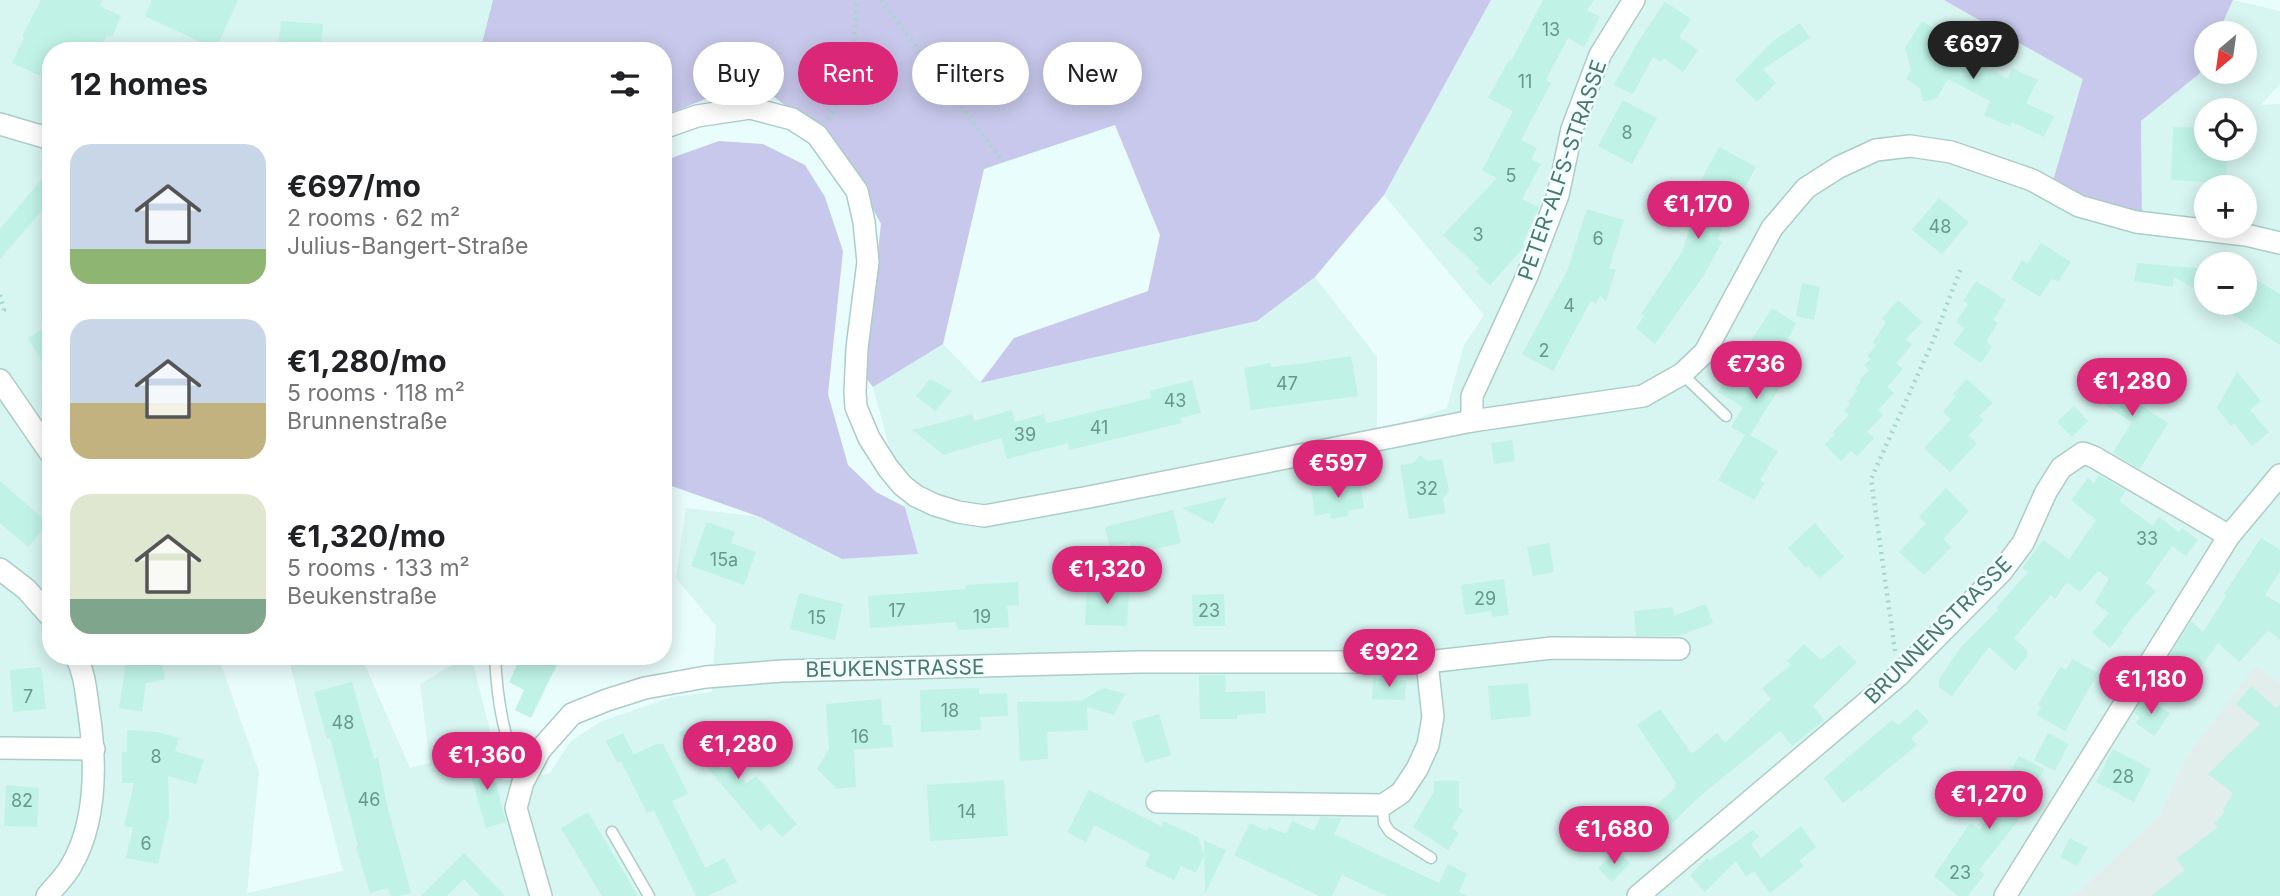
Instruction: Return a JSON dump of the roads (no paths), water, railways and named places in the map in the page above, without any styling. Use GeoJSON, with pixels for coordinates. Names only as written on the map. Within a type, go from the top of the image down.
{"type":"FeatureCollection","features":[{"type":"Feature","properties":{"kind":"street","name":"PETER-ALFS-STRASSE"},"geometry":{"type":"LineString","coordinates":[[1472,421],[1472,396],[1527,276],[1558,195],[1572,129],[1595,67],[1634,0]]}},
{"type":"Feature","properties":{"kind":"street"},"geometry":{"type":"LineString","coordinates":[[672,125],[697,116],[750,108],[792,119],[817,135],[857,191],[864,222],[868,262],[858,348],[856,407],[869,438],[888,468],[902,485],[916,496],[958,512],[984,516],[1472,421],[1643,396],[1682,374],[1704,352],[1772,228],[1806,188],[1839,167],[1876,150],[1910,146],[1951,152],[2032,180],[2078,206],[2136,222],[2246,235],[2280,243]]}},
{"type":"Feature","properties":{"kind":"street"},"geometry":{"type":"LineString","coordinates":[[0,124],[42,136]]}},
{"type":"Feature","properties":{"kind":"street"},"geometry":{"type":"LineString","coordinates":[[0,380],[42,441]]}},
{"type":"Feature","properties":{"kind":"street","name":"BRUNNENSTRASSE"},"geometry":{"type":"LineString","coordinates":[[1638,896],[1898,676],[2002,571],[2023,542],[2061,468],[2083,453],[2228,536]]}},
{"type":"Feature","properties":{"kind":"street"},"geometry":{"type":"LineString","coordinates":[[2005,896],[2228,536],[2280,475]]}},
{"type":"Feature","properties":{"kind":"street"},"geometry":{"type":"LineString","coordinates":[[0,569],[26,589],[42,607]]}},
{"type":"Feature","properties":{"kind":"street","name":"BEUKENSTRASSE"},"geometry":{"type":"LineString","coordinates":[[541,896],[516,808],[523,782],[540,750],[572,714],[645,688],[706,677],[782,671],[1140,662],[1427,662],[1552,648],[1679,649]]}},
{"type":"Feature","properties":{"kind":"street"},"geometry":{"type":"LineString","coordinates":[[1157,802],[1383,805],[1401,793],[1417,769],[1428,745],[1433,717],[1427,662]]}},
{"type":"Feature","properties":{"kind":"street"},"geometry":{"type":"LineString","coordinates":[[47,896],[71,867],[84,832],[91,800],[94,749],[80,665]]}},
{"type":"Feature","properties":{"kind":"street"},"geometry":{"type":"LineString","coordinates":[[0,748],[94,749]]}},
{"type":"Feature","properties":{"kind":"lane"},"geometry":{"type":"LineString","coordinates":[[1682,374],[1726,416]]}},
{"type":"Feature","properties":{"kind":"lane"},"geometry":{"type":"LineString","coordinates":[[495,665],[496,694],[505,737],[523,782]]}},
{"type":"Feature","properties":{"kind":"lane"},"geometry":{"type":"LineString","coordinates":[[1383,805],[1384,824],[1390,832],[1432,858]]}},
{"type":"Feature","properties":{"kind":"lane"},"geometry":{"type":"LineString","coordinates":[[612,832],[649,896]]}}]}
